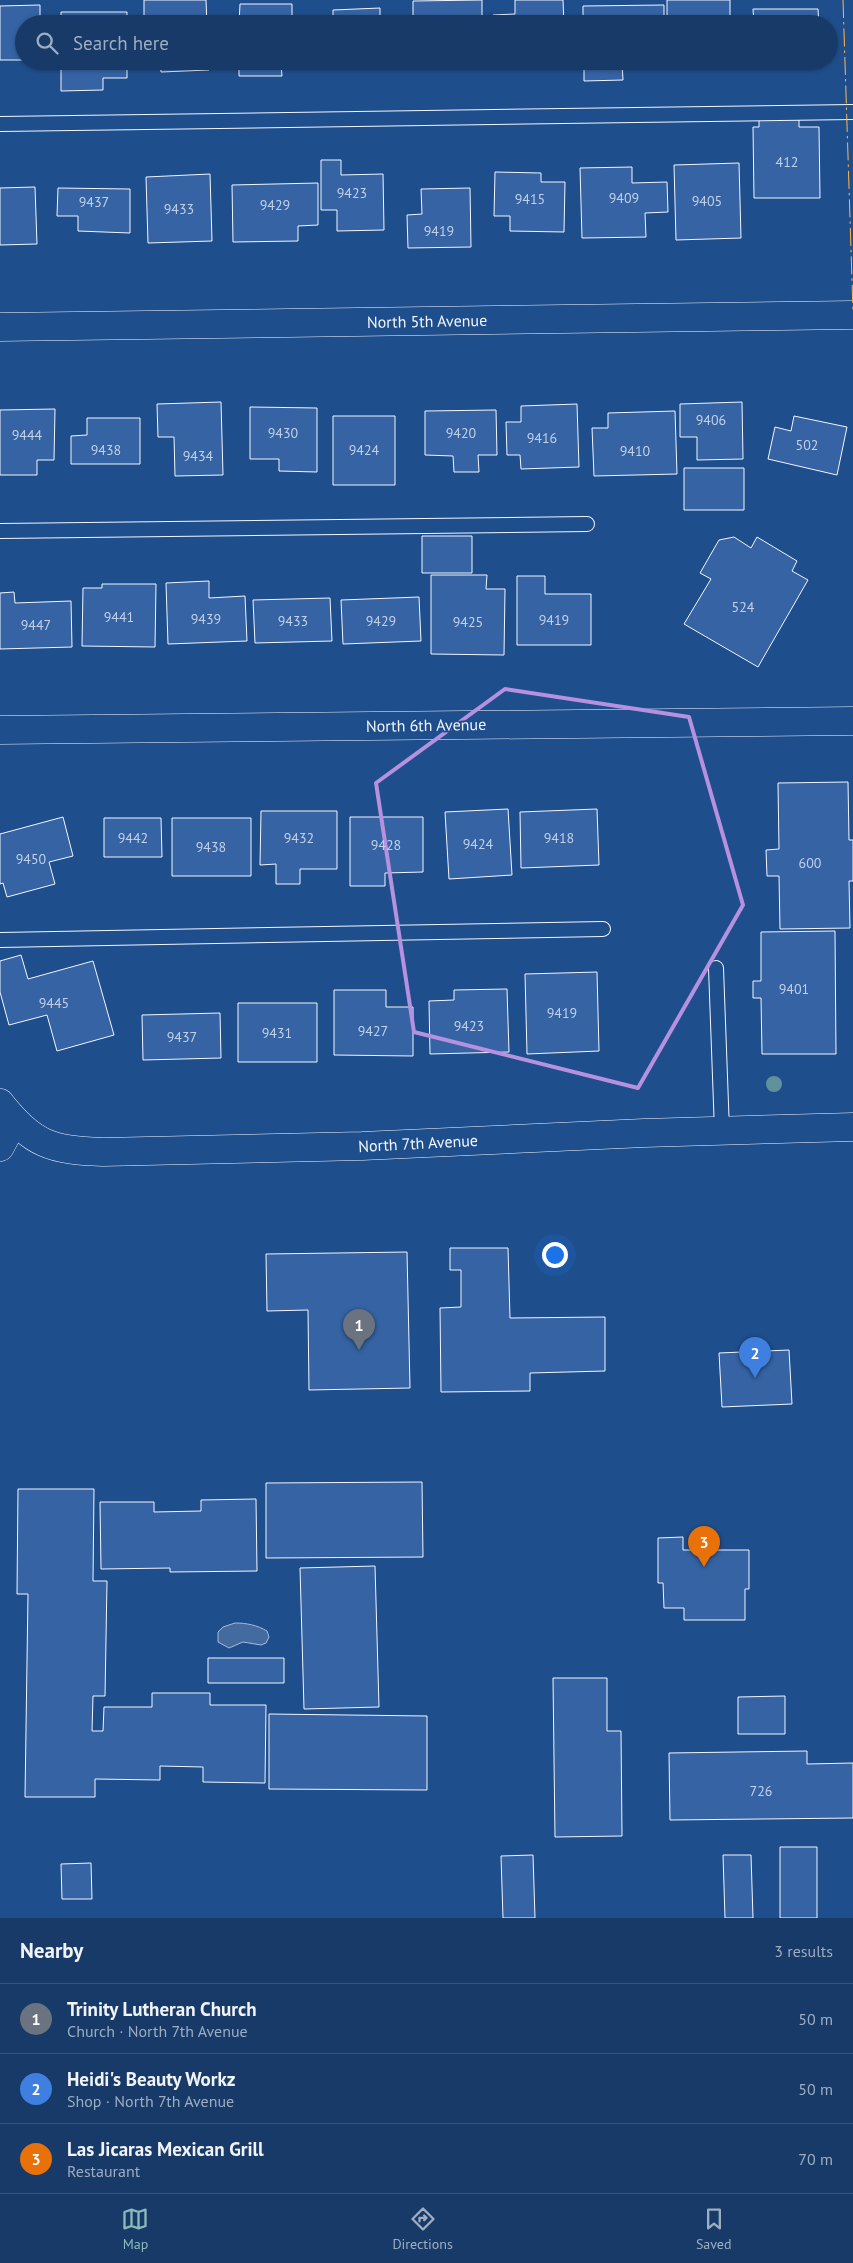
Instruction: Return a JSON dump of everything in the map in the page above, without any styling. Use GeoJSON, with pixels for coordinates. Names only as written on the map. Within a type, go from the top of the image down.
{"type":"FeatureCollection","features":[{"type":"Feature","properties":{"kind":"street","name":"North 5th Avenue"},"geometry":{"type":"LineString","coordinates":[[0,327],[853,315]]}},
{"type":"Feature","properties":{"kind":"street","name":"North 6th Avenue"},"geometry":{"type":"LineString","coordinates":[[0,730],[853,721]]}},
{"type":"Feature","properties":{"kind":"street","name":"North 7th Avenue"},"geometry":{"type":"LineString","coordinates":[[5,1115],[49,1146],[69,1150],[103,1152],[362,1146],[853,1127]]}},
{"type":"Feature","properties":{"kind":"street"},"geometry":{"type":"LineString","coordinates":[[0,1147],[5,1115]]}},
{"type":"Feature","properties":{"kind":"lane"},"geometry":{"type":"LineString","coordinates":[[0,124],[853,112]]}},
{"type":"Feature","properties":{"kind":"lane"},"geometry":{"type":"LineString","coordinates":[[0,531],[587,524]]}},
{"type":"Feature","properties":{"kind":"lane"},"geometry":{"type":"LineString","coordinates":[[0,940],[603,928]]}},
{"type":"Feature","properties":{"kind":"lane"},"geometry":{"type":"LineString","coordinates":[[716,968],[722,1131]]}},
{"type":"Feature","properties":{"kind":"highlighted area"},"geometry":{"type":"Polygon","coordinates":[[[505,689],[689,717],[743,905],[638,1088],[414,1032],[376,783],[505,689]]]}},
{"type":"Feature","properties":{"kind":"water"},"geometry":{"type":"Polygon","coordinates":[[[235,1623],[259,1627],[267,1631],[269,1637],[266,1643],[261,1645],[243,1642],[229,1648],[218,1642],[218,1632],[223,1627],[235,1623]]]}},
{"type":"Feature","properties":{"kind":"building"},"geometry":{"type":"Polygon","coordinates":[[[144,0],[206,0],[207,15],[144,15],[144,0]]]}},
{"type":"Feature","properties":{"kind":"building"},"geometry":{"type":"Polygon","coordinates":[[[482,0],[482,15],[413,15],[413,1],[482,0]]]}},
{"type":"Feature","properties":{"kind":"building"},"geometry":{"type":"Polygon","coordinates":[[[515,0],[563,0],[564,15],[493,15],[515,14],[515,0]]]}},
{"type":"Feature","properties":{"kind":"building"},"geometry":{"type":"Polygon","coordinates":[[[667,0],[730,0],[730,15],[667,15],[667,0]]]}},
{"type":"Feature","properties":{"kind":"building"},"geometry":{"type":"Polygon","coordinates":[[[240,4],[292,4],[292,15],[239,15],[240,4]]]}},
{"type":"Feature","properties":{"kind":"building"},"geometry":{"type":"Polygon","coordinates":[[[40,5],[40,15],[15,15],[15,60],[0,60],[0,6],[40,5]]]}},
{"type":"Feature","properties":{"kind":"building"},"geometry":{"type":"Polygon","coordinates":[[[664,5],[664,15],[583,15],[583,6],[664,5]]]}},
{"type":"Feature","properties":{"kind":"building"},"geometry":{"type":"Polygon","coordinates":[[[380,8],[380,15],[333,15],[333,10],[380,8]]]}},
{"type":"Feature","properties":{"kind":"building"},"geometry":{"type":"Polygon","coordinates":[[[753,9],[818,9],[818,15],[753,15],[753,9]]]}},
{"type":"Feature","properties":{"kind":"building"},"geometry":{"type":"Polygon","coordinates":[[[61,12],[127,12],[127,15],[61,15],[61,12]]]}},
{"type":"Feature","properties":{"kind":"building"},"geometry":{"type":"Polygon","coordinates":[[[61,70],[127,70],[127,78],[103,78],[103,90],[61,91],[61,70]]]}},
{"type":"Feature","properties":{"kind":"building"},"geometry":{"type":"Polygon","coordinates":[[[161,70],[209,70],[161,72],[161,70]]]}},
{"type":"Feature","properties":{"kind":"building"},"geometry":{"type":"Polygon","coordinates":[[[239,70],[282,70],[282,76],[239,76],[239,70]]]}},
{"type":"Feature","properties":{"kind":"building"},"geometry":{"type":"Polygon","coordinates":[[[584,70],[622,70],[623,80],[584,81],[584,70]]]}},
{"type":"Feature","properties":{"kind":"building"},"geometry":{"type":"Polygon","coordinates":[[[799,118],[799,127],[819,127],[820,198],[754,198],[753,127],[759,127],[759,119],[799,118]]]}},
{"type":"Feature","properties":{"kind":"building"},"geometry":{"type":"Polygon","coordinates":[[[321,160],[341,160],[341,175],[383,174],[384,230],[337,231],[337,210],[321,210],[321,160]]]}},
{"type":"Feature","properties":{"kind":"building"},"geometry":{"type":"Polygon","coordinates":[[[739,163],[741,238],[676,240],[674,165],[739,163]]]}},
{"type":"Feature","properties":{"kind":"building"},"geometry":{"type":"Polygon","coordinates":[[[632,167],[632,183],[667,182],[668,212],[645,213],[646,237],[582,238],[580,168],[632,167]]]}},
{"type":"Feature","properties":{"kind":"building"},"geometry":{"type":"Polygon","coordinates":[[[495,172],[541,173],[541,182],[565,182],[564,232],[510,231],[510,216],[494,216],[495,172]]]}},
{"type":"Feature","properties":{"kind":"building"},"geometry":{"type":"Polygon","coordinates":[[[210,174],[212,241],[148,243],[146,177],[210,174]]]}},
{"type":"Feature","properties":{"kind":"building"},"geometry":{"type":"Polygon","coordinates":[[[318,183],[318,225],[298,226],[298,241],[233,242],[232,185],[318,183]]]}},
{"type":"Feature","properties":{"kind":"building"},"geometry":{"type":"Polygon","coordinates":[[[35,187],[37,244],[0,245],[0,188],[35,187]]]}},
{"type":"Feature","properties":{"kind":"building"},"geometry":{"type":"Polygon","coordinates":[[[58,188],[130,189],[130,233],[78,231],[78,216],[57,216],[58,188]]]}},
{"type":"Feature","properties":{"kind":"building"},"geometry":{"type":"Polygon","coordinates":[[[470,188],[471,247],[408,248],[407,215],[422,214],[421,189],[470,188]]]}},
{"type":"Feature","properties":{"kind":"building"},"geometry":{"type":"Polygon","coordinates":[[[221,402],[223,475],[175,476],[174,437],[158,437],[157,404],[221,402]]]}},
{"type":"Feature","properties":{"kind":"building"},"geometry":{"type":"Polygon","coordinates":[[[742,402],[743,459],[697,460],[697,437],[680,437],[680,404],[742,402]]]}},
{"type":"Feature","properties":{"kind":"building"},"geometry":{"type":"Polygon","coordinates":[[[577,404],[579,467],[521,469],[520,455],[507,455],[506,422],[521,422],[521,406],[577,404]]]}},
{"type":"Feature","properties":{"kind":"building"},"geometry":{"type":"Polygon","coordinates":[[[250,407],[317,408],[317,472],[279,471],[279,459],[250,459],[250,407]]]}},
{"type":"Feature","properties":{"kind":"building"},"geometry":{"type":"Polygon","coordinates":[[[55,409],[54,460],[37,460],[37,475],[0,475],[0,410],[55,409]]]}},
{"type":"Feature","properties":{"kind":"building"},"geometry":{"type":"Polygon","coordinates":[[[496,410],[497,455],[478,455],[479,472],[454,472],[453,456],[425,455],[425,411],[496,410]]]}},
{"type":"Feature","properties":{"kind":"building"},"geometry":{"type":"Polygon","coordinates":[[[675,411],[677,474],[594,476],[592,428],[608,428],[608,413],[675,411]]]}},
{"type":"Feature","properties":{"kind":"building"},"geometry":{"type":"Polygon","coordinates":[[[333,416],[395,416],[395,485],[333,485],[333,416]]]}},
{"type":"Feature","properties":{"kind":"building"},"geometry":{"type":"Polygon","coordinates":[[[794,416],[847,427],[837,475],[768,459],[775,427],[791,431],[794,416]]]}},
{"type":"Feature","properties":{"kind":"building"},"geometry":{"type":"Polygon","coordinates":[[[87,418],[140,418],[140,464],[71,464],[71,436],[87,435],[87,418]]]}},
{"type":"Feature","properties":{"kind":"building"},"geometry":{"type":"Polygon","coordinates":[[[684,468],[744,468],[744,510],[684,510],[684,468]]]}},
{"type":"Feature","properties":{"kind":"building"},"geometry":{"type":"Polygon","coordinates":[[[422,536],[472,536],[472,573],[422,573],[422,536]]]}},
{"type":"Feature","properties":{"kind":"building"},"geometry":{"type":"Polygon","coordinates":[[[734,537],[751,548],[757,537],[797,561],[792,571],[808,580],[758,667],[684,624],[711,579],[700,573],[719,540],[734,537]]]}},
{"type":"Feature","properties":{"kind":"building"},"geometry":{"type":"Polygon","coordinates":[[[431,575],[487,575],[486,589],[505,589],[504,655],[431,654],[431,575]]]}},
{"type":"Feature","properties":{"kind":"building"},"geometry":{"type":"Polygon","coordinates":[[[517,576],[545,576],[545,594],[591,594],[591,645],[517,645],[517,576]]]}},
{"type":"Feature","properties":{"kind":"building"},"geometry":{"type":"Polygon","coordinates":[[[209,581],[209,598],[245,596],[247,641],[168,644],[166,583],[209,581]]]}},
{"type":"Feature","properties":{"kind":"building"},"geometry":{"type":"Polygon","coordinates":[[[102,584],[156,584],[155,647],[82,646],[83,588],[102,588],[102,584]]]}},
{"type":"Feature","properties":{"kind":"building"},"geometry":{"type":"Polygon","coordinates":[[[14,592],[15,603],[71,601],[72,647],[0,649],[0,593],[14,592]]]}},
{"type":"Feature","properties":{"kind":"building"},"geometry":{"type":"Polygon","coordinates":[[[419,597],[421,641],[343,644],[341,600],[419,597]]]}},
{"type":"Feature","properties":{"kind":"building"},"geometry":{"type":"Polygon","coordinates":[[[330,598],[332,641],[255,643],[253,600],[330,598]]]}},
{"type":"Feature","properties":{"kind":"building"},"geometry":{"type":"Polygon","coordinates":[[[848,782],[849,840],[853,840],[853,881],[849,881],[850,928],[780,929],[779,876],[767,876],[766,850],[779,849],[778,783],[848,782]]]}},
{"type":"Feature","properties":{"kind":"building"},"geometry":{"type":"Polygon","coordinates":[[[508,809],[512,875],[449,879],[445,812],[508,809]]]}},
{"type":"Feature","properties":{"kind":"building"},"geometry":{"type":"Polygon","coordinates":[[[597,809],[599,865],[521,868],[520,812],[597,809]]]}},
{"type":"Feature","properties":{"kind":"building"},"geometry":{"type":"Polygon","coordinates":[[[261,811],[337,811],[337,869],[300,869],[300,884],[276,884],[276,864],[260,865],[261,811]]]}},
{"type":"Feature","properties":{"kind":"building"},"geometry":{"type":"Polygon","coordinates":[[[63,817],[73,856],[49,862],[55,884],[7,897],[3,883],[0,884],[0,834],[63,817]]]}},
{"type":"Feature","properties":{"kind":"building"},"geometry":{"type":"Polygon","coordinates":[[[350,817],[423,817],[423,872],[385,873],[385,886],[350,886],[350,817]]]}},
{"type":"Feature","properties":{"kind":"building"},"geometry":{"type":"Polygon","coordinates":[[[104,818],[161,818],[162,857],[104,857],[104,818]]]}},
{"type":"Feature","properties":{"kind":"building"},"geometry":{"type":"Polygon","coordinates":[[[172,818],[251,818],[251,876],[172,876],[172,818]]]}},
{"type":"Feature","properties":{"kind":"building"},"geometry":{"type":"Polygon","coordinates":[[[835,931],[836,1054],[762,1054],[761,998],[753,998],[753,981],[761,981],[761,932],[835,931]]]}},
{"type":"Feature","properties":{"kind":"building"},"geometry":{"type":"Polygon","coordinates":[[[21,955],[28,979],[93,961],[114,1035],[57,1051],[47,1015],[9,1025],[0,992],[0,961],[21,955]]]}},
{"type":"Feature","properties":{"kind":"building"},"geometry":{"type":"Polygon","coordinates":[[[597,972],[599,1051],[527,1054],[525,974],[597,972]]]}},
{"type":"Feature","properties":{"kind":"building"},"geometry":{"type":"Polygon","coordinates":[[[507,989],[509,1052],[430,1054],[429,1001],[454,1000],[454,990],[507,989]]]}},
{"type":"Feature","properties":{"kind":"building"},"geometry":{"type":"Polygon","coordinates":[[[334,990],[386,990],[386,1007],[413,1007],[413,1056],[334,1055],[334,990]]]}},
{"type":"Feature","properties":{"kind":"building"},"geometry":{"type":"Polygon","coordinates":[[[238,1003],[317,1003],[317,1062],[238,1062],[238,1003]]]}},
{"type":"Feature","properties":{"kind":"building"},"geometry":{"type":"Polygon","coordinates":[[[220,1013],[221,1058],[143,1060],[142,1015],[220,1013]]]}},
{"type":"Feature","properties":{"kind":"building"},"geometry":{"type":"Polygon","coordinates":[[[450,1248],[508,1248],[510,1318],[605,1317],[605,1371],[530,1373],[530,1391],[441,1392],[440,1308],[461,1307],[461,1270],[450,1270],[450,1248]]]}},
{"type":"Feature","properties":{"kind":"building"},"geometry":{"type":"Polygon","coordinates":[[[407,1252],[410,1388],[309,1390],[308,1310],[267,1311],[266,1254],[407,1252]]]}},
{"type":"Feature","properties":{"kind":"building"},"geometry":{"type":"Polygon","coordinates":[[[789,1350],[792,1404],[722,1407],[719,1353],[789,1350]]]}},
{"type":"Feature","properties":{"kind":"building"},"geometry":{"type":"Polygon","coordinates":[[[422,1482],[423,1557],[266,1558],[266,1483],[422,1482]]]}},
{"type":"Feature","properties":{"kind":"building"},"geometry":{"type":"Polygon","coordinates":[[[18,1489],[94,1489],[93,1581],[107,1581],[105,1696],[93,1696],[92,1731],[103,1731],[104,1707],[152,1707],[152,1693],[210,1693],[210,1705],[266,1705],[265,1783],[203,1782],[203,1767],[160,1766],[160,1780],[95,1779],[95,1797],[25,1797],[28,1594],[17,1594],[18,1489]]]}},
{"type":"Feature","properties":{"kind":"building"},"geometry":{"type":"Polygon","coordinates":[[[256,1499],[257,1571],[170,1572],[170,1568],[101,1569],[100,1502],[154,1502],[154,1512],[201,1511],[201,1500],[256,1499]]]}},
{"type":"Feature","properties":{"kind":"building"},"geometry":{"type":"Polygon","coordinates":[[[683,1537],[683,1550],[749,1550],[749,1589],[745,1589],[745,1620],[684,1620],[684,1608],[664,1608],[663,1583],[658,1583],[658,1538],[683,1537]]]}},
{"type":"Feature","properties":{"kind":"building"},"geometry":{"type":"Polygon","coordinates":[[[375,1566],[379,1707],[304,1709],[300,1568],[375,1566]]]}},
{"type":"Feature","properties":{"kind":"building"},"geometry":{"type":"Polygon","coordinates":[[[208,1658],[284,1658],[284,1683],[208,1683],[208,1658]]]}},
{"type":"Feature","properties":{"kind":"building"},"geometry":{"type":"Polygon","coordinates":[[[553,1678],[607,1678],[607,1731],[621,1731],[622,1836],[555,1837],[553,1678]]]}},
{"type":"Feature","properties":{"kind":"building"},"geometry":{"type":"Polygon","coordinates":[[[785,1696],[785,1734],[738,1734],[738,1697],[785,1696]]]}},
{"type":"Feature","properties":{"kind":"building"},"geometry":{"type":"Polygon","coordinates":[[[269,1714],[427,1716],[427,1790],[269,1789],[269,1714]]]}},
{"type":"Feature","properties":{"kind":"building"},"geometry":{"type":"Polygon","coordinates":[[[807,1751],[807,1764],[853,1763],[853,1818],[670,1820],[669,1753],[807,1751]]]}},
{"type":"Feature","properties":{"kind":"building"},"geometry":{"type":"Polygon","coordinates":[[[780,1847],[817,1847],[817,1918],[780,1918],[780,1847]]]}},
{"type":"Feature","properties":{"kind":"building"},"geometry":{"type":"Polygon","coordinates":[[[533,1855],[535,1918],[503,1918],[501,1856],[533,1855]]]}},
{"type":"Feature","properties":{"kind":"building"},"geometry":{"type":"Polygon","coordinates":[[[723,1855],[751,1855],[753,1918],[725,1918],[723,1855]]]}},
{"type":"Feature","properties":{"kind":"building"},"geometry":{"type":"Polygon","coordinates":[[[91,1863],[92,1899],[62,1899],[61,1864],[91,1863]]]}},
{"type":"Feature","properties":{"kind":"power"},"geometry":{"type":"LineString","coordinates":[[843,0],[853,312]]}},
{"type":"Feature","properties":{"kind":"place","name":"Trinity Lutheran Church"},"geometry":{"type":"Point","coordinates":[359,1350]}},
{"type":"Feature","properties":{"kind":"place","name":"Heidi's Beauty Workz"},"geometry":{"type":"Point","coordinates":[755,1378]}},
{"type":"Feature","properties":{"kind":"place","name":"Las Jicaras Mexican Grill"},"geometry":{"type":"Point","coordinates":[704,1567]}}]}
